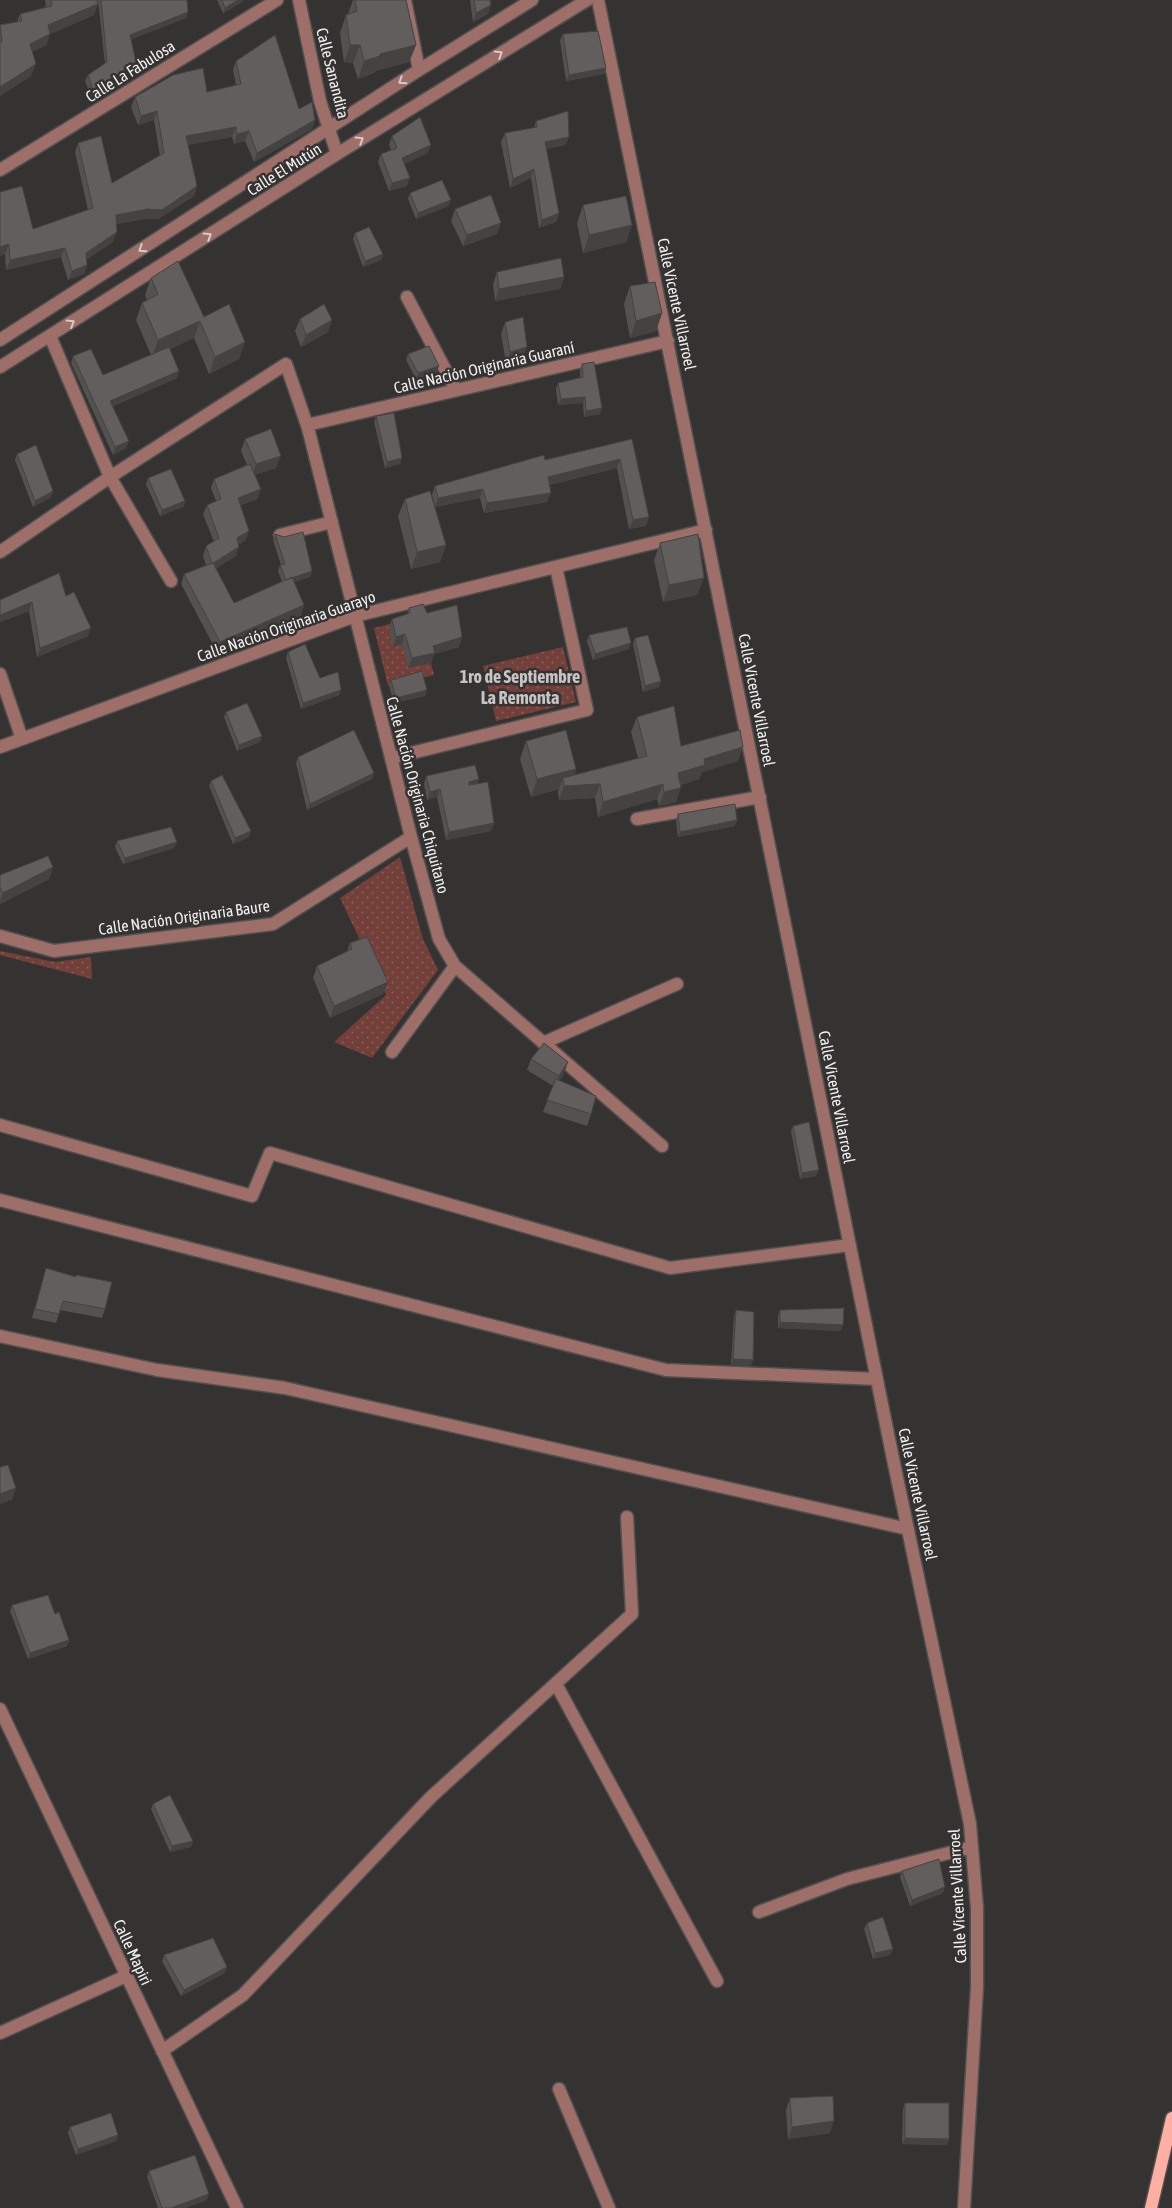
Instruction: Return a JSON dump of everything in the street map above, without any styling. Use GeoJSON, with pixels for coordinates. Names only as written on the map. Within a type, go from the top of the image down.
{"type":"FeatureCollection","features":[{"type":"Feature","properties":{"kind":"main road"},"geometry":{"type":"LineString","coordinates":[[1151,2208],[1172,2118]]}},
{"type":"Feature","properties":{"kind":"street","name":"Calle La Fabulosa"},"geometry":{"type":"LineString","coordinates":[[0,170],[277,0]]}},
{"type":"Feature","properties":{"kind":"street","name":"Calle Sanandita"},"geometry":{"type":"LineString","coordinates":[[299,0],[320,101],[337,154]]}},
{"type":"Feature","properties":{"kind":"street"},"geometry":{"type":"LineString","coordinates":[[405,0],[419,70]]}},
{"type":"Feature","properties":{"kind":"street","name":"Calle El Mutún"},"geometry":{"type":"LineString","coordinates":[[0,340],[419,70],[532,0]]}},
{"type":"Feature","properties":{"kind":"street","name":"Calle El Mutún"},"geometry":{"type":"LineString","coordinates":[[0,367],[337,154],[587,0]]}},
{"type":"Feature","properties":{"kind":"street","name":"Calle Vicente Villarroel"},"geometry":{"type":"LineString","coordinates":[[598,0],[877,1379],[951,1725],[970,1824],[977,1908],[977,1987],[964,2208]]}},
{"type":"Feature","properties":{"kind":"street"},"geometry":{"type":"LineString","coordinates":[[407,297],[456,390]]}},
{"type":"Feature","properties":{"kind":"street"},"geometry":{"type":"LineString","coordinates":[[50,336],[110,477],[171,581]]}},
{"type":"Feature","properties":{"kind":"street","name":"Calle Nación Originaria Guaraní"},"geometry":{"type":"LineString","coordinates":[[307,425],[668,341]]}},
{"type":"Feature","properties":{"kind":"street","name":"Calle Nación Originaria Chiquitano"},"geometry":{"type":"LineString","coordinates":[[110,477],[286,364],[307,425],[411,837],[439,939],[456,966],[662,1146]]}},
{"type":"Feature","properties":{"kind":"street"},"geometry":{"type":"LineString","coordinates":[[0,552],[110,477]]}},
{"type":"Feature","properties":{"kind":"street"},"geometry":{"type":"LineString","coordinates":[[280,535],[332,522]]}},
{"type":"Feature","properties":{"kind":"street","name":"Calle Nación Originaria Guarayo"},"geometry":{"type":"LineString","coordinates":[[0,747],[355,616],[706,530]]}},
{"type":"Feature","properties":{"kind":"street"},"geometry":{"type":"LineString","coordinates":[[391,758],[588,710],[556,567]]}},
{"type":"Feature","properties":{"kind":"street"},"geometry":{"type":"LineString","coordinates":[[0,674],[22,739]]}},
{"type":"Feature","properties":{"kind":"street"},"geometry":{"type":"LineString","coordinates":[[637,820],[760,797]]}},
{"type":"Feature","properties":{"kind":"street","name":"Calle Nación Originaria Baure"},"geometry":{"type":"LineString","coordinates":[[0,936],[54,951],[273,924],[411,837]]}},
{"type":"Feature","properties":{"kind":"street"},"geometry":{"type":"LineString","coordinates":[[392,1052],[456,966]]}},
{"type":"Feature","properties":{"kind":"street"},"geometry":{"type":"LineString","coordinates":[[544,1042],[677,984]]}},
{"type":"Feature","properties":{"kind":"street"},"geometry":{"type":"LineString","coordinates":[[0,1125],[252,1196],[270,1153],[670,1268],[850,1245]]}},
{"type":"Feature","properties":{"kind":"street"},"geometry":{"type":"LineString","coordinates":[[0,1200],[666,1370],[877,1379]]}},
{"type":"Feature","properties":{"kind":"street"},"geometry":{"type":"LineString","coordinates":[[0,1336],[157,1370],[285,1388],[908,1529]]}},
{"type":"Feature","properties":{"kind":"street"},"geometry":{"type":"LineString","coordinates":[[162,2051],[243,1994],[431,1798],[632,1614],[627,1517]]}},
{"type":"Feature","properties":{"kind":"street"},"geometry":{"type":"LineString","coordinates":[[556,1684],[716,1981]]}},
{"type":"Feature","properties":{"kind":"street","name":"Calle Mapiri"},"geometry":{"type":"LineString","coordinates":[[0,1709],[5,1731],[126,1976],[237,2208]]}},
{"type":"Feature","properties":{"kind":"street"},"geometry":{"type":"LineString","coordinates":[[759,1912],[847,1879],[972,1847]]}},
{"type":"Feature","properties":{"kind":"street"},"geometry":{"type":"LineString","coordinates":[[0,2032],[126,1976]]}},
{"type":"Feature","properties":{"kind":"street"},"geometry":{"type":"LineString","coordinates":[[559,2089],[609,2208]]}},
{"type":"Feature","properties":{"kind":"shaded area"},"geometry":{"type":"Polygon","coordinates":[[[419,616],[434,675],[388,686],[374,628],[419,616]]]}},
{"type":"Feature","properties":{"kind":"shaded area"},"geometry":{"type":"Polygon","coordinates":[[[563,647],[576,702],[496,721],[483,666],[563,647]]]}},
{"type":"Feature","properties":{"kind":"shaded area"},"geometry":{"type":"Polygon","coordinates":[[[400,857],[423,939],[438,970],[372,1058],[334,1042],[386,995],[340,898],[400,857]]]}},
{"type":"Feature","properties":{"kind":"shaded area"},"geometry":{"type":"Polygon","coordinates":[[[0,951],[55,962],[91,957],[92,979],[0,955],[0,951]]]}},
{"type":"Feature","properties":{"kind":"building"},"geometry":{"type":"Polygon","coordinates":[[[51,0],[97,0],[98,4],[48,25],[50,34],[30,44],[36,64],[0,87],[0,42],[2,41],[0,25],[22,21],[20,14],[52,6],[51,0]]]}},
{"type":"Feature","properties":{"kind":"building"},"geometry":{"type":"Polygon","coordinates":[[[101,0],[187,0],[188,12],[130,35],[136,62],[93,90],[88,75],[107,62],[101,0]]]}},
{"type":"Feature","properties":{"kind":"building"},"geometry":{"type":"Polygon","coordinates":[[[222,0],[238,0],[225,8],[222,0]]]}},
{"type":"Feature","properties":{"kind":"building"},"geometry":{"type":"Polygon","coordinates":[[[355,0],[406,0],[416,45],[380,54],[380,56],[364,61],[360,45],[350,45],[346,15],[357,11],[355,0]]]}},
{"type":"Feature","properties":{"kind":"building"},"geometry":{"type":"Polygon","coordinates":[[[474,0],[490,0],[491,5],[476,13],[474,0]]]}},
{"type":"Feature","properties":{"kind":"building"},"geometry":{"type":"Polygon","coordinates":[[[598,31],[606,68],[569,75],[563,34],[598,31]]]}},
{"type":"Feature","properties":{"kind":"building"},"geometry":{"type":"Polygon","coordinates":[[[275,35],[299,109],[312,102],[315,120],[257,153],[249,131],[237,134],[236,127],[186,136],[197,186],[162,210],[148,209],[116,215],[117,232],[86,253],[87,265],[72,271],[65,248],[10,260],[9,244],[0,247],[0,192],[22,186],[33,229],[93,208],[78,143],[101,136],[112,183],[164,153],[157,111],[141,116],[135,97],[173,75],[203,68],[207,92],[241,84],[236,61],[275,35]]]}},
{"type":"Feature","properties":{"kind":"building"},"geometry":{"type":"Polygon","coordinates":[[[568,111],[569,137],[545,142],[559,213],[542,220],[534,169],[513,179],[505,133],[537,127],[536,121],[568,111]]]}},
{"type":"Feature","properties":{"kind":"building"},"geometry":{"type":"Polygon","coordinates":[[[420,117],[431,145],[402,158],[410,178],[392,183],[381,154],[397,148],[392,136],[420,117]]]}},
{"type":"Feature","properties":{"kind":"building"},"geometry":{"type":"Polygon","coordinates":[[[442,180],[451,200],[418,213],[410,193],[442,180]]]}},
{"type":"Feature","properties":{"kind":"building"},"geometry":{"type":"Polygon","coordinates":[[[491,195],[501,223],[467,235],[455,209],[491,195]]]}},
{"type":"Feature","properties":{"kind":"building"},"geometry":{"type":"Polygon","coordinates":[[[626,196],[632,225],[589,235],[583,205],[626,196]]]}},
{"type":"Feature","properties":{"kind":"building"},"geometry":{"type":"Polygon","coordinates":[[[369,227],[383,254],[365,261],[355,233],[369,227]]]}},
{"type":"Feature","properties":{"kind":"building"},"geometry":{"type":"Polygon","coordinates":[[[561,258],[564,277],[499,289],[497,272],[561,258]]]}},
{"type":"Feature","properties":{"kind":"building"},"geometry":{"type":"Polygon","coordinates":[[[178,261],[204,317],[229,304],[245,342],[215,357],[200,321],[158,340],[142,303],[158,294],[151,278],[178,261]]]}},
{"type":"Feature","properties":{"kind":"building"},"geometry":{"type":"Polygon","coordinates":[[[655,282],[662,313],[636,321],[630,286],[655,282]]]}},
{"type":"Feature","properties":{"kind":"building"},"geometry":{"type":"Polygon","coordinates":[[[324,304],[332,320],[306,335],[300,319],[324,304]]]}},
{"type":"Feature","properties":{"kind":"building"},"geometry":{"type":"Polygon","coordinates":[[[523,317],[527,347],[510,352],[505,322],[523,317]]]}},
{"type":"Feature","properties":{"kind":"building"},"geometry":{"type":"Polygon","coordinates":[[[429,346],[439,366],[418,373],[408,354],[429,346]]]}},
{"type":"Feature","properties":{"kind":"building"},"geometry":{"type":"Polygon","coordinates":[[[169,347],[179,371],[110,401],[129,441],[115,447],[73,356],[91,349],[103,375],[169,347]]]}},
{"type":"Feature","properties":{"kind":"building"},"geometry":{"type":"Polygon","coordinates":[[[594,362],[602,408],[586,411],[585,397],[561,399],[558,383],[583,377],[582,364],[594,362]]]}},
{"type":"Feature","properties":{"kind":"building"},"geometry":{"type":"Polygon","coordinates":[[[394,413],[402,458],[387,462],[376,416],[394,413]]]}},
{"type":"Feature","properties":{"kind":"building"},"geometry":{"type":"Polygon","coordinates":[[[271,429],[281,456],[256,464],[245,439],[271,429]]]}},
{"type":"Feature","properties":{"kind":"building"},"geometry":{"type":"Polygon","coordinates":[[[632,439],[649,517],[633,520],[620,459],[548,477],[551,493],[487,503],[483,489],[438,498],[435,486],[544,455],[545,460],[632,439]]]}},
{"type":"Feature","properties":{"kind":"building"},"geometry":{"type":"Polygon","coordinates":[[[36,445],[53,491],[35,501],[17,454],[36,445]]]}},
{"type":"Feature","properties":{"kind":"building"},"geometry":{"type":"Polygon","coordinates":[[[250,464],[261,489],[238,498],[249,531],[237,538],[239,547],[212,563],[206,546],[219,538],[207,505],[221,499],[214,479],[250,464]]]}},
{"type":"Feature","properties":{"kind":"building"},"geometry":{"type":"Polygon","coordinates":[[[171,469],[185,501],[162,510],[148,478],[171,469]]]}},
{"type":"Feature","properties":{"kind":"building"},"geometry":{"type":"Polygon","coordinates":[[[430,491],[446,545],[417,552],[405,499],[430,491]]]}},
{"type":"Feature","properties":{"kind":"building"},"geometry":{"type":"Polygon","coordinates":[[[303,532],[312,571],[286,580],[280,565],[285,564],[275,534],[284,537],[303,532]]]}},
{"type":"Feature","properties":{"kind":"building"},"geometry":{"type":"Polygon","coordinates":[[[698,534],[704,578],[669,585],[660,543],[698,534]]]}},
{"type":"Feature","properties":{"kind":"building"},"geometry":{"type":"Polygon","coordinates":[[[213,563],[234,603],[292,577],[304,605],[220,642],[184,574],[213,563]]]}},
{"type":"Feature","properties":{"kind":"building"},"geometry":{"type":"Polygon","coordinates":[[[59,573],[66,596],[74,592],[91,628],[40,648],[32,602],[0,615],[0,600],[59,573]]]}},
{"type":"Feature","properties":{"kind":"building"},"geometry":{"type":"Polygon","coordinates":[[[423,604],[427,613],[457,605],[462,637],[433,646],[435,653],[412,658],[405,634],[396,637],[392,619],[410,613],[409,608],[423,604]]]}},
{"type":"Feature","properties":{"kind":"building"},"geometry":{"type":"Polygon","coordinates":[[[627,627],[631,643],[595,654],[589,635],[627,627]]]}},
{"type":"Feature","properties":{"kind":"building"},"geometry":{"type":"Polygon","coordinates":[[[648,635],[661,681],[645,686],[635,638],[648,635]]]}},
{"type":"Feature","properties":{"kind":"building"},"geometry":{"type":"Polygon","coordinates":[[[305,644],[320,678],[338,672],[341,690],[303,703],[288,652],[305,644]]]}},
{"type":"Feature","properties":{"kind":"building"},"geometry":{"type":"Polygon","coordinates":[[[422,671],[427,690],[396,698],[391,680],[422,671]]]}},
{"type":"Feature","properties":{"kind":"building"},"geometry":{"type":"Polygon","coordinates":[[[247,703],[262,736],[239,745],[226,712],[247,703]]]}},
{"type":"Feature","properties":{"kind":"building"},"geometry":{"type":"Polygon","coordinates":[[[674,706],[681,746],[740,730],[743,747],[704,759],[705,765],[678,773],[681,788],[664,792],[663,784],[603,802],[600,784],[564,786],[563,778],[647,756],[637,717],[674,706]]]}},
{"type":"Feature","properties":{"kind":"building"},"geometry":{"type":"Polygon","coordinates":[[[354,730],[374,773],[310,804],[298,757],[354,730]]]}},
{"type":"Feature","properties":{"kind":"building"},"geometry":{"type":"Polygon","coordinates":[[[566,730],[576,769],[537,779],[526,741],[566,730]]]}},
{"type":"Feature","properties":{"kind":"building"},"geometry":{"type":"Polygon","coordinates":[[[475,765],[479,779],[469,782],[469,785],[488,782],[494,823],[449,832],[440,789],[430,792],[426,776],[475,765]]]}},
{"type":"Feature","properties":{"kind":"building"},"geometry":{"type":"Polygon","coordinates":[[[222,775],[251,831],[235,838],[211,781],[222,775]]]}},
{"type":"Feature","properties":{"kind":"building"},"geometry":{"type":"Polygon","coordinates":[[[735,804],[737,820],[680,832],[678,814],[735,804]]]}},
{"type":"Feature","properties":{"kind":"building"},"geometry":{"type":"Polygon","coordinates":[[[171,827],[177,842],[125,858],[117,841],[171,827]]]}},
{"type":"Feature","properties":{"kind":"building"},"geometry":{"type":"Polygon","coordinates":[[[48,856],[53,867],[3,893],[0,887],[0,875],[48,856]]]}},
{"type":"Feature","properties":{"kind":"building"},"geometry":{"type":"Polygon","coordinates":[[[367,937],[388,982],[334,1006],[317,966],[352,949],[350,943],[367,937]]]}},
{"type":"Feature","properties":{"kind":"building"},"geometry":{"type":"Polygon","coordinates":[[[544,1043],[568,1062],[559,1076],[531,1059],[544,1043]]]}},
{"type":"Feature","properties":{"kind":"building"},"geometry":{"type":"Polygon","coordinates":[[[556,1079],[596,1096],[591,1114],[547,1100],[556,1079]]]}},
{"type":"Feature","properties":{"kind":"building"},"geometry":{"type":"Polygon","coordinates":[[[809,1122],[819,1170],[802,1173],[793,1126],[809,1122]]]}},
{"type":"Feature","properties":{"kind":"building"},"geometry":{"type":"Polygon","coordinates":[[[46,1268],[76,1277],[76,1275],[112,1282],[105,1309],[63,1301],[59,1314],[35,1309],[46,1268]]]}},
{"type":"Feature","properties":{"kind":"building"},"geometry":{"type":"Polygon","coordinates":[[[844,1308],[843,1325],[780,1322],[780,1310],[844,1308]]]}},
{"type":"Feature","properties":{"kind":"building"},"geometry":{"type":"Polygon","coordinates":[[[736,1310],[754,1312],[753,1360],[733,1359],[736,1310]]]}},
{"type":"Feature","properties":{"kind":"building"},"geometry":{"type":"Polygon","coordinates":[[[8,1465],[16,1488],[0,1494],[0,1467],[8,1465]]]}},
{"type":"Feature","properties":{"kind":"building"},"geometry":{"type":"Polygon","coordinates":[[[48,1595],[55,1614],[59,1612],[69,1640],[30,1653],[12,1605],[48,1595]]]}},
{"type":"Feature","properties":{"kind":"building"},"geometry":{"type":"Polygon","coordinates":[[[170,1795],[193,1841],[172,1846],[153,1804],[170,1795]]]}},
{"type":"Feature","properties":{"kind":"building"},"geometry":{"type":"Polygon","coordinates":[[[939,1859],[945,1887],[912,1900],[902,1871],[939,1859]]]}},
{"type":"Feature","properties":{"kind":"building"},"geometry":{"type":"Polygon","coordinates":[[[883,1917],[893,1949],[875,1953],[867,1923],[883,1917]]]}},
{"type":"Feature","properties":{"kind":"building"},"geometry":{"type":"Polygon","coordinates":[[[213,1938],[227,1967],[184,1990],[164,1955],[213,1938]]]}},
{"type":"Feature","properties":{"kind":"building"},"geometry":{"type":"Polygon","coordinates":[[[833,2096],[834,2121],[792,2127],[790,2098],[833,2096]]]}},
{"type":"Feature","properties":{"kind":"building"},"geometry":{"type":"Polygon","coordinates":[[[905,2103],[949,2103],[949,2139],[905,2138],[905,2103]]]}},
{"type":"Feature","properties":{"kind":"building"},"geometry":{"type":"Polygon","coordinates":[[[111,2113],[118,2135],[78,2149],[70,2127],[111,2113]]]}},
{"type":"Feature","properties":{"kind":"building"},"geometry":{"type":"Polygon","coordinates":[[[195,2155],[209,2194],[171,2208],[162,2208],[149,2171],[195,2155]]]}},
{"type":"Feature","properties":{"kind":"district","name":"1ro de Septiembre La Remonta"},"geometry":{"type":"Point","coordinates":[520,688]}}]}
